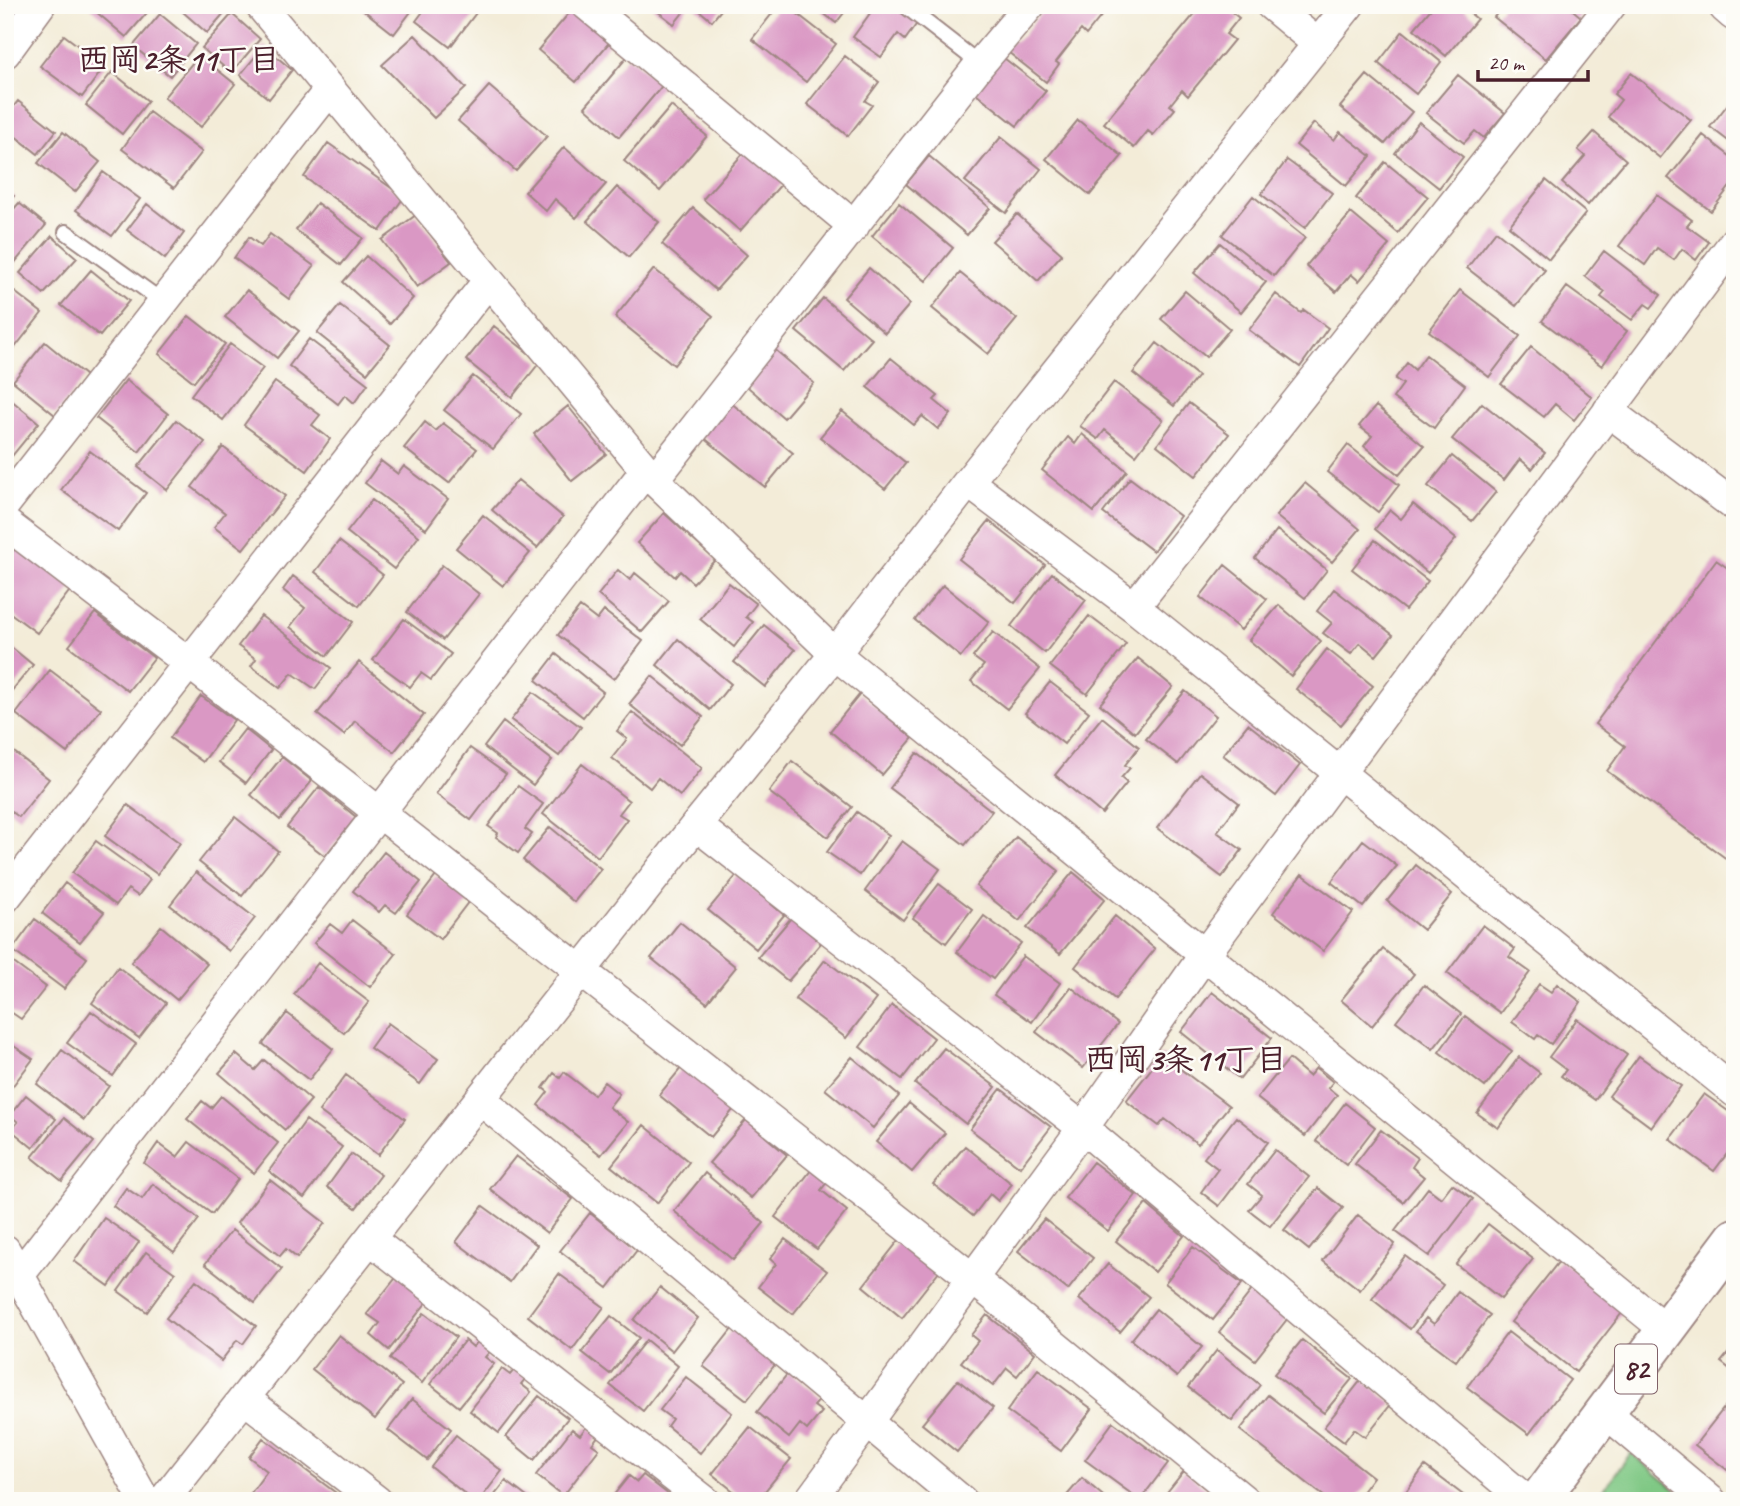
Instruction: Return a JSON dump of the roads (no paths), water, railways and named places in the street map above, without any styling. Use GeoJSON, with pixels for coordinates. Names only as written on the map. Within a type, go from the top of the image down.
{"type":"FeatureCollection","features":[{"type":"Feature","properties":{"kind":"main road","name":"82"},"geometry":{"type":"LineString","coordinates":[[1538,1501],[1667,1330],[1730,1256]]}},
{"type":"Feature","properties":{"kind":"street"},"geometry":{"type":"LineString","coordinates":[[5,53],[40,5]]}},
{"type":"Feature","properties":{"kind":"street"},"geometry":{"type":"LineString","coordinates":[[260,5],[650,475],[835,654],[1667,1330]]}},
{"type":"Feature","properties":{"kind":"street"},"geometry":{"type":"LineString","coordinates":[[587,5],[853,226]]}},
{"type":"Feature","properties":{"kind":"street"},"geometry":{"type":"LineString","coordinates":[[145,1501],[13,1262],[380,815],[650,475],[1030,5]]}},
{"type":"Feature","properties":{"kind":"street"},"geometry":{"type":"LineString","coordinates":[[1271,5],[1318,44]]}},
{"type":"Feature","properties":{"kind":"street"},"geometry":{"type":"LineString","coordinates":[[163,1501],[696,825],[835,654],[968,482],[1349,5]]}},
{"type":"Feature","properties":{"kind":"street"},"geometry":{"type":"LineString","coordinates":[[1134,607],[1611,5]]}},
{"type":"Feature","properties":{"kind":"street"},"geometry":{"type":"LineString","coordinates":[[1727,5],[1735,12]]}},
{"type":"Feature","properties":{"kind":"street"},"geometry":{"type":"LineString","coordinates":[[5,504],[330,89]]}},
{"type":"Feature","properties":{"kind":"street"},"geometry":{"type":"LineString","coordinates":[[809,1501],[1083,1128],[1205,954],[1735,241]]}},
{"type":"Feature","properties":{"kind":"street"},"geometry":{"type":"LineString","coordinates":[[5,898],[488,281]]}},
{"type":"Feature","properties":{"kind":"street"},"geometry":{"type":"LineString","coordinates":[[1608,411],[1735,506]]}},
{"type":"Feature","properties":{"kind":"street"},"geometry":{"type":"LineString","coordinates":[[968,482],[1134,607],[1735,1092]]}},
{"type":"Feature","properties":{"kind":"street"},"geometry":{"type":"LineString","coordinates":[[5,523],[190,663],[380,815],[582,970],[973,1279],[1245,1501]]}},
{"type":"Feature","properties":{"kind":"street"},"geometry":{"type":"LineString","coordinates":[[696,825],[1083,1128],[1527,1501]]}},
{"type":"Feature","properties":{"kind":"street"},"geometry":{"type":"LineString","coordinates":[[481,1100],[962,1501]]}},
{"type":"Feature","properties":{"kind":"street"},"geometry":{"type":"LineString","coordinates":[[370,1239],[705,1501]]}},
{"type":"Feature","properties":{"kind":"street"},"geometry":{"type":"LineString","coordinates":[[244,1398],[377,1501]]}},
{"type":"Feature","properties":{"kind":"street"},"geometry":{"type":"LineString","coordinates":[[1604,1411],[1712,1501]]}},
{"type":"Feature","properties":{"kind":"lane"},"geometry":{"type":"LineString","coordinates":[[904,5],[980,64]]}},
{"type":"Feature","properties":{"kind":"lane"},"geometry":{"type":"LineString","coordinates":[[66,232],[163,302]]}},
{"type":"Feature","properties":{"kind":"district","name":"西岡2条11丁目"},"geometry":{"type":"Point","coordinates":[179,59]}},
{"type":"Feature","properties":{"kind":"district","name":"西岡3条11丁目"},"geometry":{"type":"Point","coordinates":[1186,1059]}}]}
